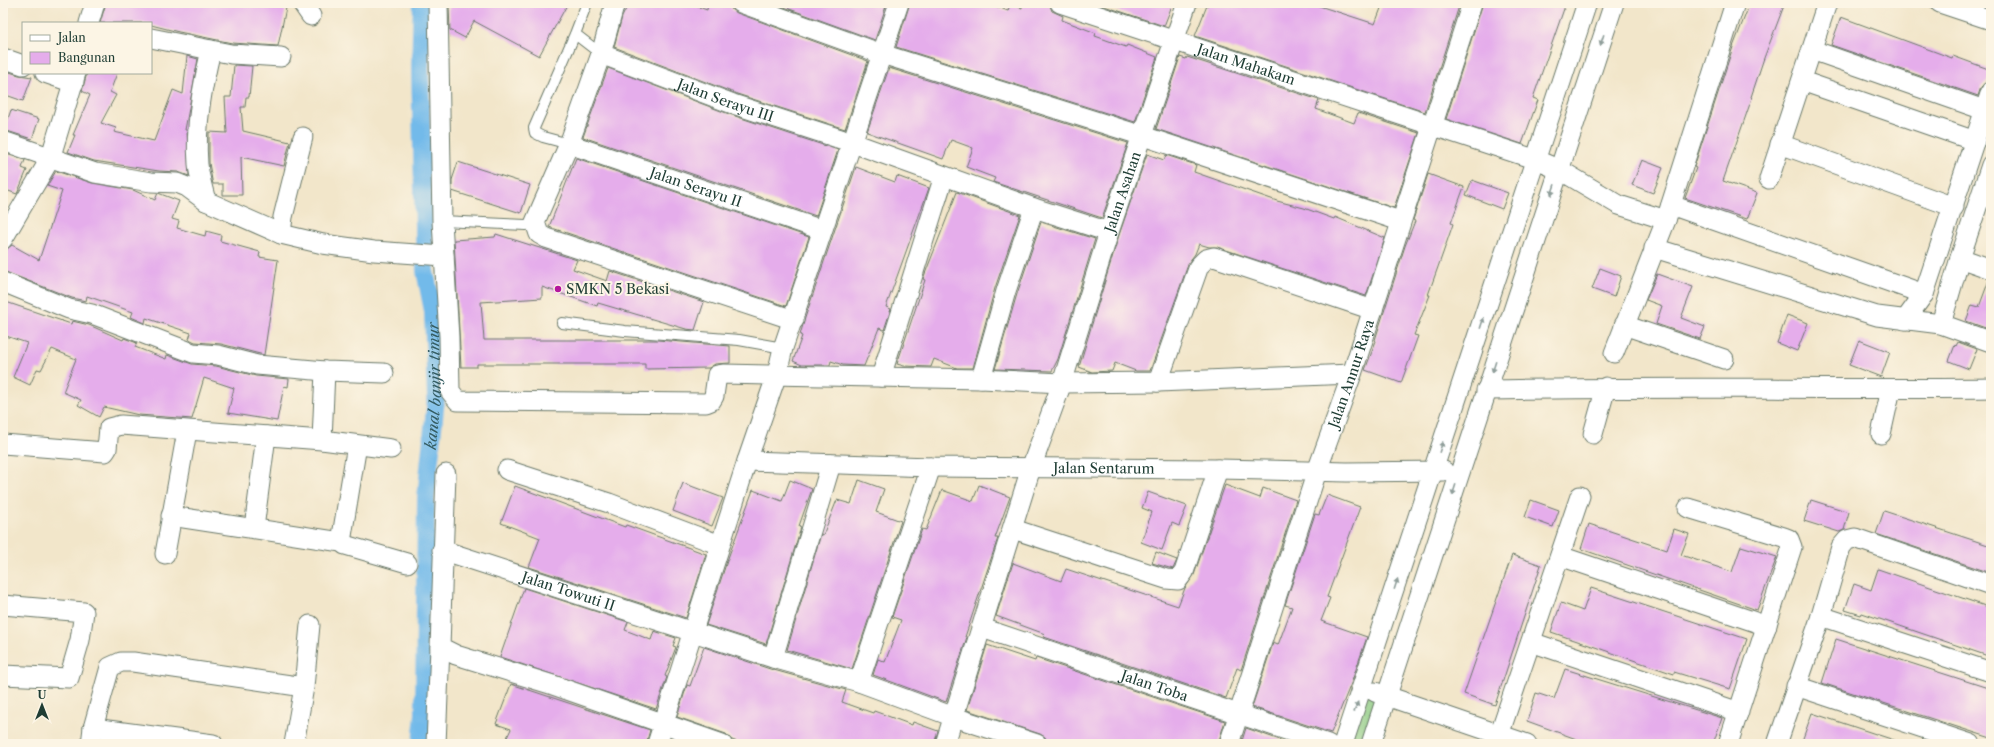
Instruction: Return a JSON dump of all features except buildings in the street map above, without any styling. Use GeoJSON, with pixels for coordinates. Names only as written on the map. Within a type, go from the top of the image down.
{"type":"FeatureCollection","features":[{"type":"Feature","properties":{"kind":"street"},"geometry":{"type":"LineString","coordinates":[[90,22],[95,3]]}},
{"type":"Feature","properties":{"kind":"street"},"geometry":{"type":"LineString","coordinates":[[438,3],[442,221],[433,255],[449,337],[450,391],[458,401],[706,402],[711,401],[714,396],[717,375],[777,374],[981,378],[1062,383],[1158,382],[1352,374]]}},
{"type":"Feature","properties":{"kind":"street"},"geometry":{"type":"LineString","coordinates":[[615,3],[601,54],[569,144],[535,222],[539,234],[546,238],[794,320]]}},
{"type":"Feature","properties":{"kind":"street"},"geometry":{"type":"LineString","coordinates":[[741,3],[882,54],[1143,136],[1400,221]]}},
{"type":"Feature","properties":{"kind":"street"},"geometry":{"type":"LineString","coordinates":[[657,744],[747,461],[777,374],[783,348],[794,320],[822,230],[853,143],[898,3]]}},
{"type":"Feature","properties":{"kind":"street","name":"Jalan Mahakam"},"geometry":{"type":"LineString","coordinates":[[1060,3],[1534,159],[1560,170],[1619,205],[1669,213],[1924,294]]}},
{"type":"Feature","properties":{"kind":"street","name":"Jalan Asahan"},"geometry":{"type":"LineString","coordinates":[[945,744],[1031,468],[1062,383],[1109,232],[1143,136],[1187,3]]}},
{"type":"Feature","properties":{"kind":"street","name":"Jalan Annur Raya"},"geometry":{"type":"LineString","coordinates":[[1229,744],[1316,471],[1352,374],[1400,221],[1433,125],[1472,3]]}},
{"type":"Feature","properties":{"kind":"street"},"geometry":{"type":"LineString","coordinates":[[1343,744],[1363,688],[1534,159],[1587,3]]}},
{"type":"Feature","properties":{"kind":"street"},"geometry":{"type":"LineString","coordinates":[[1371,744],[1614,3]]}},
{"type":"Feature","properties":{"kind":"street"},"geometry":{"type":"LineString","coordinates":[[1614,353],[1669,213],[1735,3]]}},
{"type":"Feature","properties":{"kind":"street"},"geometry":{"type":"LineString","coordinates":[[1769,179],[1827,3]]}},
{"type":"Feature","properties":{"kind":"street"},"geometry":{"type":"LineString","coordinates":[[1940,3],[1991,20]]}},
{"type":"Feature","properties":{"kind":"street"},"geometry":{"type":"LineString","coordinates":[[152,38],[211,50],[281,58]]}},
{"type":"Feature","properties":{"kind":"street"},"geometry":{"type":"LineString","coordinates":[[206,201],[198,166],[198,129],[201,95],[211,50]]}},
{"type":"Feature","properties":{"kind":"street"},"geometry":{"type":"LineString","coordinates":[[1812,50],[1984,110]]}},
{"type":"Feature","properties":{"kind":"street","name":"Jalan Serayu III"},"geometry":{"type":"LineString","coordinates":[[601,54],[733,104],[853,143],[1034,208],[1109,232]]}},
{"type":"Feature","properties":{"kind":"street"},"geometry":{"type":"LineString","coordinates":[[3,58],[22,65]]}},
{"type":"Feature","properties":{"kind":"street"},"geometry":{"type":"LineString","coordinates":[[5,231],[50,159],[75,78],[51,74]]}},
{"type":"Feature","properties":{"kind":"street"},"geometry":{"type":"LineString","coordinates":[[1802,81],[1974,141]]}},
{"type":"Feature","properties":{"kind":"street"},"geometry":{"type":"LineString","coordinates":[[1905,320],[1924,294],[1954,207],[1991,91]]}},
{"type":"Feature","properties":{"kind":"street"},"geometry":{"type":"LineString","coordinates":[[282,234],[283,217],[303,137]]}},
{"type":"Feature","properties":{"kind":"street"},"geometry":{"type":"LineString","coordinates":[[3,141],[50,159],[95,173],[151,182],[177,184],[187,187],[206,201],[282,234],[323,244],[433,255]]}},
{"type":"Feature","properties":{"kind":"street","name":"Jalan Serayu II"},"geometry":{"type":"LineString","coordinates":[[569,144],[822,230]]}},
{"type":"Feature","properties":{"kind":"street"},"geometry":{"type":"LineString","coordinates":[[1780,144],[1954,207]]}},
{"type":"Feature","properties":{"kind":"street"},"geometry":{"type":"LineString","coordinates":[[1941,324],[1960,258],[1986,196],[1991,165]]}},
{"type":"Feature","properties":{"kind":"street"},"geometry":{"type":"LineString","coordinates":[[881,377],[944,176]]}},
{"type":"Feature","properties":{"kind":"street"},"geometry":{"type":"LineString","coordinates":[[981,378],[1006,291],[1034,208]]}},
{"type":"Feature","properties":{"kind":"street"},"geometry":{"type":"LineString","coordinates":[[1654,248],[1877,316],[1941,324],[1991,342]]}},
{"type":"Feature","properties":{"kind":"street"},"geometry":{"type":"LineString","coordinates":[[1158,382],[1199,266],[1206,259],[1214,257],[1373,310]]}},
{"type":"Feature","properties":{"kind":"street"},"geometry":{"type":"LineString","coordinates":[[1960,258],[1991,269]]}},
{"type":"Feature","properties":{"kind":"street"},"geometry":{"type":"LineString","coordinates":[[3,282],[70,309],[98,317],[193,353],[218,355],[258,365],[325,371],[384,373]]}},
{"type":"Feature","properties":{"kind":"street"},"geometry":{"type":"LineString","coordinates":[[1624,325],[1724,359]]}},
{"type":"Feature","properties":{"kind":"street"},"geometry":{"type":"LineString","coordinates":[[322,440],[325,371]]}},
{"type":"Feature","properties":{"kind":"street"},"geometry":{"type":"LineString","coordinates":[[1486,390],[1606,387],[1891,389],[1991,388]]}},
{"type":"Feature","properties":{"kind":"street"},"geometry":{"type":"LineString","coordinates":[[1593,434],[1606,387]]}},
{"type":"Feature","properties":{"kind":"street"},"geometry":{"type":"LineString","coordinates":[[1880,434],[1891,389]]}},
{"type":"Feature","properties":{"kind":"street"},"geometry":{"type":"LineString","coordinates":[[3,444],[106,452],[109,428],[114,425],[322,440],[391,449]]}},
{"type":"Feature","properties":{"kind":"street"},"geometry":{"type":"LineString","coordinates":[[165,554],[188,431]]}},
{"type":"Feature","properties":{"kind":"street"},"geometry":{"type":"LineString","coordinates":[[254,528],[266,436]]}},
{"type":"Feature","properties":{"kind":"street"},"geometry":{"type":"LineString","coordinates":[[341,542],[356,445]]}},
{"type":"Feature","properties":{"kind":"street","name":"Jalan Sentarum"},"geometry":{"type":"LineString","coordinates":[[747,461],[931,467],[1433,472],[1460,470]]}},
{"type":"Feature","properties":{"kind":"street"},"geometry":{"type":"LineString","coordinates":[[773,658],[831,464]]}},
{"type":"Feature","properties":{"kind":"street"},"geometry":{"type":"LineString","coordinates":[[859,682],[931,467]]}},
{"type":"Feature","properties":{"kind":"street"},"geometry":{"type":"LineString","coordinates":[[1013,529],[1166,579],[1178,580],[1184,572],[1218,469]]}},
{"type":"Feature","properties":{"kind":"street"},"geometry":{"type":"LineString","coordinates":[[507,470],[609,503],[720,545]]}},
{"type":"Feature","properties":{"kind":"street"},"geometry":{"type":"LineString","coordinates":[[436,744],[446,474]]}},
{"type":"Feature","properties":{"kind":"street"},"geometry":{"type":"LineString","coordinates":[[1497,739],[1580,496]]}},
{"type":"Feature","properties":{"kind":"street"},"geometry":{"type":"LineString","coordinates":[[1688,508],[1789,539],[1792,547],[1791,554],[1728,744]]}},
{"type":"Feature","properties":{"kind":"street"},"geometry":{"type":"LineString","coordinates":[[171,516],[341,542],[345,545],[407,563]]}},
{"type":"Feature","properties":{"kind":"street"},"geometry":{"type":"LineString","coordinates":[[1777,744],[1842,547],[1850,538],[1855,538],[1991,585]]}},
{"type":"Feature","properties":{"kind":"street","name":"Jalan Towuti II"},"geometry":{"type":"LineString","coordinates":[[442,550],[773,658],[859,682],[954,717],[1037,744]]}},
{"type":"Feature","properties":{"kind":"street"},"geometry":{"type":"LineString","coordinates":[[1560,556],[1767,626]]}},
{"type":"Feature","properties":{"kind":"street"},"geometry":{"type":"LineString","coordinates":[[3,605],[84,612],[80,640],[69,678],[3,675]]}},
{"type":"Feature","properties":{"kind":"street"},"geometry":{"type":"LineString","coordinates":[[1820,616],[1991,672]]}},
{"type":"Feature","properties":{"kind":"street"},"geometry":{"type":"LineString","coordinates":[[294,744],[304,687],[310,625]]}},
{"type":"Feature","properties":{"kind":"street","name":"Jalan Toba"},"geometry":{"type":"LineString","coordinates":[[982,628],[1328,744]]}},
{"type":"Feature","properties":{"kind":"street"},"geometry":{"type":"LineString","coordinates":[[1531,642],[1738,712]]}},
{"type":"Feature","properties":{"kind":"street"},"geometry":{"type":"LineString","coordinates":[[440,648],[456,655],[553,685],[663,725],[722,744]]}},
{"type":"Feature","properties":{"kind":"street"},"geometry":{"type":"LineString","coordinates":[[213,744],[92,736],[110,667],[120,662],[133,662],[304,687]]}},
{"type":"Feature","properties":{"kind":"street"},"geometry":{"type":"LineString","coordinates":[[1796,686],[1971,744]]}},
{"type":"Feature","properties":{"kind":"street"},"geometry":{"type":"LineString","coordinates":[[1363,688],[1497,739],[1527,744]]}},
{"type":"Feature","properties":{"kind":"lane"},"geometry":{"type":"LineString","coordinates":[[569,144],[542,137],[535,133],[534,128],[576,34],[587,3]]}},
{"type":"Feature","properties":{"kind":"lane"},"geometry":{"type":"LineString","coordinates":[[576,34],[601,54]]}},
{"type":"Feature","properties":{"kind":"lane"},"geometry":{"type":"LineString","coordinates":[[442,221],[526,225],[535,222]]}},
{"type":"Feature","properties":{"kind":"lane"},"geometry":{"type":"LineString","coordinates":[[562,322],[625,331],[739,340],[783,348]]}},
{"type":"Feature","properties":{"kind":"green space"},"geometry":{"type":"Polygon","coordinates":[[[1363,688],[1387,697],[1372,744],[1344,744],[1363,688]]]}},
{"type":"Feature","properties":{"kind":"waterway","name":"kanal banjir timur"},"geometry":{"type":"LineString","coordinates":[[421,744],[424,714],[426,498],[436,398],[433,311],[425,271],[420,68],[422,3]]}},
{"type":"Feature","properties":{"kind":"place","name":"SMKN 5 Bekasi"},"geometry":{"type":"Point","coordinates":[558,289]}}]}
